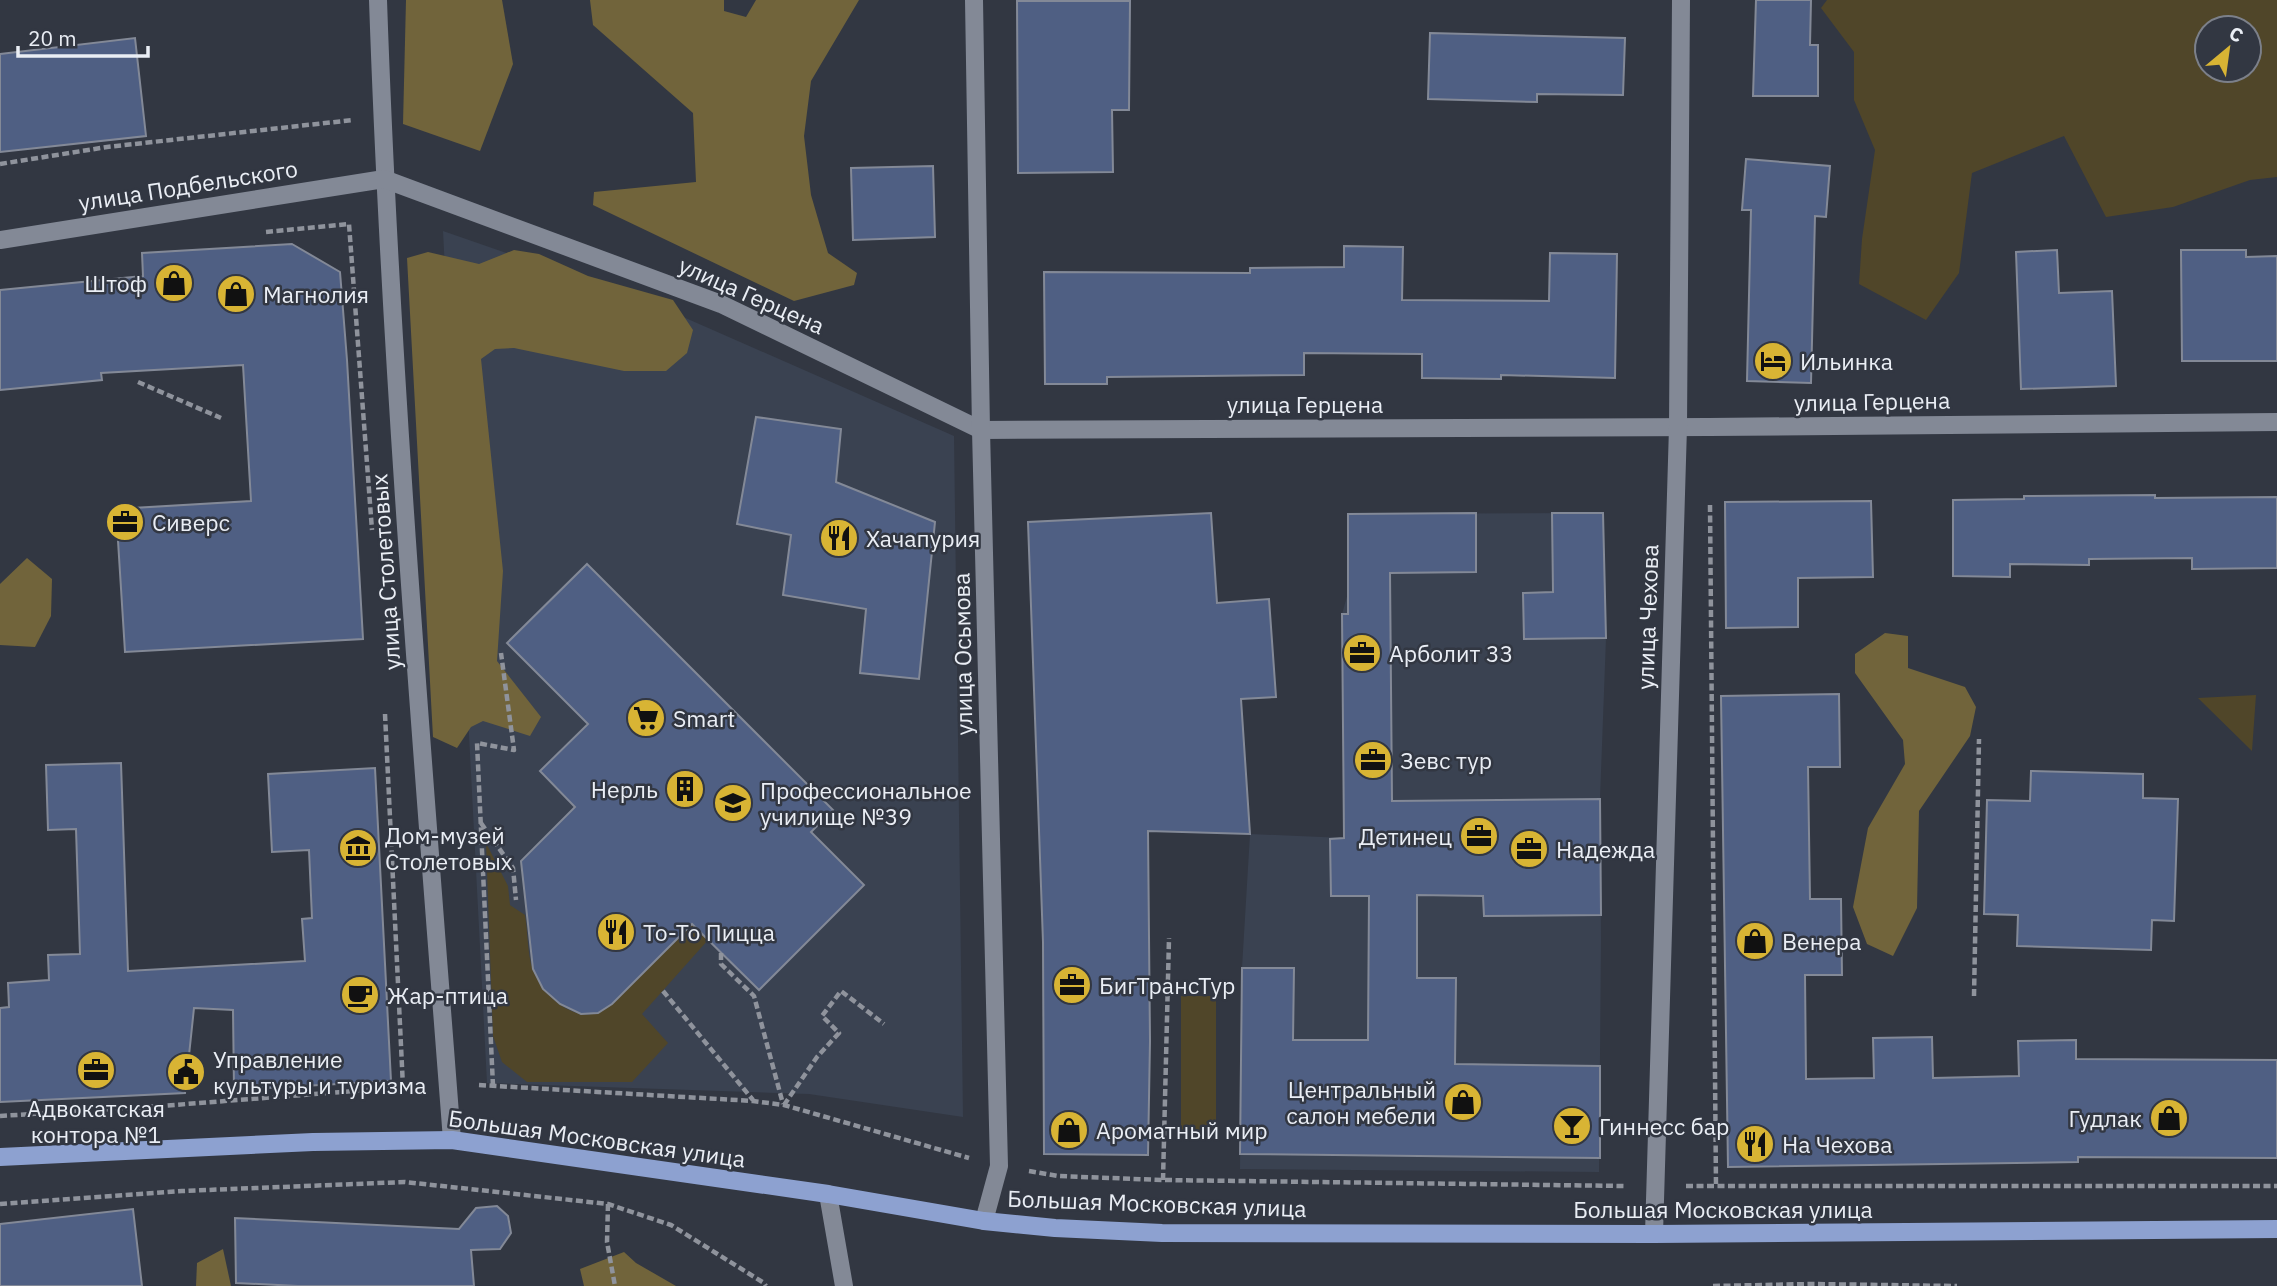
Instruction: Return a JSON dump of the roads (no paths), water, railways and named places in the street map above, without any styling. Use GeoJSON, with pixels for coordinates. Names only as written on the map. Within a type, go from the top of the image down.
{"type":"FeatureCollection","features":[{"type":"Feature","properties":{"kind":"main road","name":"Большая Московская улица"},"geometry":{"type":"LineString","coordinates":[[0,1157],[313,1142],[452,1140],[828,1194],[984,1222],[1162,1233],[1654,1234],[2277,1228]]}},
{"type":"Feature","properties":{"kind":"street","name":"улица Столетовых"},"geometry":{"type":"LineString","coordinates":[[378,0],[384,179],[403,492],[452,1140]]}},
{"type":"Feature","properties":{"kind":"street","name":"улица Осьмова"},"geometry":{"type":"LineString","coordinates":[[974,0],[981,429],[999,1166],[984,1222]]}},
{"type":"Feature","properties":{"kind":"street","name":"улица Чехова"},"geometry":{"type":"LineString","coordinates":[[1654,1234],[1678,427],[1681,0]]}},
{"type":"Feature","properties":{"kind":"street","name":"улица Герцена"},"geometry":{"type":"LineString","coordinates":[[384,179],[721,304],[981,429],[2277,422]]}},
{"type":"Feature","properties":{"kind":"street","name":"улица Подбельского"},"geometry":{"type":"LineString","coordinates":[[0,240],[384,179]]}},
{"type":"Feature","properties":{"kind":"street"},"geometry":{"type":"LineString","coordinates":[[828,1194],[844,1286]]}},
{"type":"Feature","properties":{"kind":"place","name":"Штоф"},"geometry":{"type":"Point","coordinates":[174,283]}},
{"type":"Feature","properties":{"kind":"place","name":"Магнолия"},"geometry":{"type":"Point","coordinates":[236,294]}},
{"type":"Feature","properties":{"kind":"place","name":"Ильинка"},"geometry":{"type":"Point","coordinates":[1773,361]}},
{"type":"Feature","properties":{"kind":"place","name":"Сиверс"},"geometry":{"type":"Point","coordinates":[125,522]}},
{"type":"Feature","properties":{"kind":"place","name":"Хачапурия"},"geometry":{"type":"Point","coordinates":[839,538]}},
{"type":"Feature","properties":{"kind":"place","name":"Арболит 33"},"geometry":{"type":"Point","coordinates":[1362,653]}},
{"type":"Feature","properties":{"kind":"place","name":"Smart"},"geometry":{"type":"Point","coordinates":[646,718]}},
{"type":"Feature","properties":{"kind":"place","name":"Зевс тур"},"geometry":{"type":"Point","coordinates":[1373,760]}},
{"type":"Feature","properties":{"kind":"place","name":"Нерль"},"geometry":{"type":"Point","coordinates":[685,789]}},
{"type":"Feature","properties":{"kind":"place","name":"Профессиональное училище №39"},"geometry":{"type":"Point","coordinates":[733,803]}},
{"type":"Feature","properties":{"kind":"place","name":"Детинец"},"geometry":{"type":"Point","coordinates":[1479,836]}},
{"type":"Feature","properties":{"kind":"place","name":"Дом-музей Столетовых"},"geometry":{"type":"Point","coordinates":[358,848]}},
{"type":"Feature","properties":{"kind":"place","name":"Надежда"},"geometry":{"type":"Point","coordinates":[1529,849]}},
{"type":"Feature","properties":{"kind":"place","name":"То-То Пицца"},"geometry":{"type":"Point","coordinates":[616,932]}},
{"type":"Feature","properties":{"kind":"place","name":"Венера"},"geometry":{"type":"Point","coordinates":[1755,941]}},
{"type":"Feature","properties":{"kind":"place","name":"БигТрансТур"},"geometry":{"type":"Point","coordinates":[1072,985]}},
{"type":"Feature","properties":{"kind":"place","name":"Жар-птица"},"geometry":{"type":"Point","coordinates":[360,995]}},
{"type":"Feature","properties":{"kind":"place","name":"Адвокатская контора №1"},"geometry":{"type":"Point","coordinates":[96,1070]}},
{"type":"Feature","properties":{"kind":"place","name":"Управление культуры и туризма"},"geometry":{"type":"Point","coordinates":[186,1072]}},
{"type":"Feature","properties":{"kind":"place","name":"Центральный салон мебели"},"geometry":{"type":"Point","coordinates":[1463,1102]}},
{"type":"Feature","properties":{"kind":"place","name":"Гудлак"},"geometry":{"type":"Point","coordinates":[2169,1118]}},
{"type":"Feature","properties":{"kind":"place","name":"Гиннесс бар"},"geometry":{"type":"Point","coordinates":[1572,1126]}},
{"type":"Feature","properties":{"kind":"place","name":"Ароматный мир"},"geometry":{"type":"Point","coordinates":[1069,1130]}},
{"type":"Feature","properties":{"kind":"place","name":"На Чехова"},"geometry":{"type":"Point","coordinates":[1755,1144]}}]}
